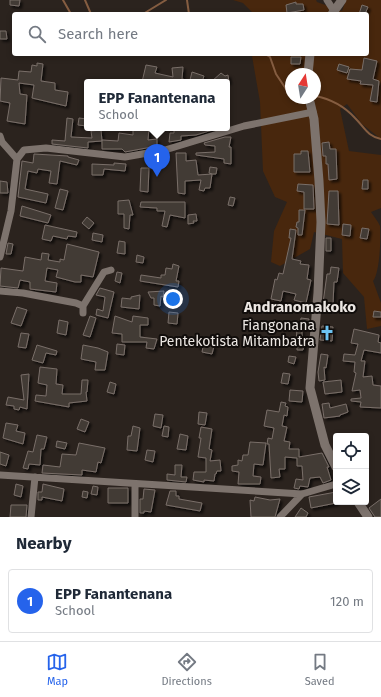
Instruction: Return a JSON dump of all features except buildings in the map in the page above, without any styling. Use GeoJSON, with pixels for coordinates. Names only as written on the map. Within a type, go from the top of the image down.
{"type":"FeatureCollection","features":[{"type":"Feature","properties":{"kind":"street"},"geometry":{"type":"LineString","coordinates":[[327,0],[333,12]]}},
{"type":"Feature","properties":{"kind":"street"},"geometry":{"type":"LineString","coordinates":[[334,12],[342,0]]}},
{"type":"Feature","properties":{"kind":"street"},"geometry":{"type":"LineString","coordinates":[[309,68],[310,56]]}},
{"type":"Feature","properties":{"kind":"street"},"geometry":{"type":"LineString","coordinates":[[230,130],[310,105],[319,181],[321,222],[318,294],[310,388],[325,445],[333,461]]}},
{"type":"Feature","properties":{"kind":"street"},"geometry":{"type":"LineString","coordinates":[[0,257],[11,211],[17,159],[24,150],[46,148],[124,157],[165,150],[228,131]]}},
{"type":"Feature","properties":{"kind":"street"},"geometry":{"type":"LineString","coordinates":[[0,136],[2,142],[17,159]]}},
{"type":"Feature","properties":{"kind":"street"},"geometry":{"type":"LineString","coordinates":[[0,291],[23,293],[83,310],[104,272],[111,270]]}},
{"type":"Feature","properties":{"kind":"street"},"geometry":{"type":"LineString","coordinates":[[0,475],[302,494],[333,485]]}},
{"type":"Feature","properties":{"kind":"street"},"geometry":{"type":"LineString","coordinates":[[31,517],[35,477]]}},
{"type":"Feature","properties":{"kind":"street"},"geometry":{"type":"LineString","coordinates":[[135,484],[135,517]]}},
{"type":"Feature","properties":{"kind":"street"},"geometry":{"type":"LineString","coordinates":[[280,517],[302,494]]}},
{"type":"Feature","properties":{"kind":"street"},"geometry":{"type":"LineString","coordinates":[[360,505],[368,517]]}},
{"type":"Feature","properties":{"kind":"shaded area"},"geometry":{"type":"Polygon","coordinates":[[[233,0],[316,0],[317,2],[342,11],[346,0],[381,0],[381,139],[362,124],[347,104],[340,109],[349,151],[381,155],[381,208],[371,212],[380,226],[379,263],[373,281],[381,303],[381,326],[367,329],[364,297],[343,273],[342,239],[314,232],[310,249],[280,266],[271,262],[274,231],[287,202],[275,197],[263,171],[260,102],[252,56],[369,56],[369,12],[252,12],[243,3],[233,0]]]}},
{"type":"Feature","properties":{"kind":"waterway"},"geometry":{"type":"LineString","coordinates":[[63,0],[70,12]]}},
{"type":"Feature","properties":{"kind":"waterway"},"geometry":{"type":"LineString","coordinates":[[85,0],[90,12]]}},
{"type":"Feature","properties":{"kind":"waterway"},"geometry":{"type":"LineString","coordinates":[[146,12],[166,0]]}},
{"type":"Feature","properties":{"kind":"waterway"},"geometry":{"type":"LineString","coordinates":[[187,0],[189,12]]}},
{"type":"Feature","properties":{"kind":"waterway"},"geometry":{"type":"LineString","coordinates":[[268,56],[276,74],[285,88]]}},
{"type":"Feature","properties":{"kind":"waterway"},"geometry":{"type":"LineString","coordinates":[[321,98],[332,101],[342,107],[351,114],[369,134],[381,139]]}},
{"type":"Feature","properties":{"kind":"place","name":"EPP Fanantenana"},"geometry":{"type":"Point","coordinates":[157,177]}},
{"type":"Feature","properties":{"kind":"place","name":"Fiangonana Pentekotista Mitambatra"},"geometry":{"type":"Point","coordinates":[327,333]}},
{"type":"Feature","properties":{"kind":"district","name":"Andranomakoko"},"geometry":{"type":"Point","coordinates":[300,307]}}]}
